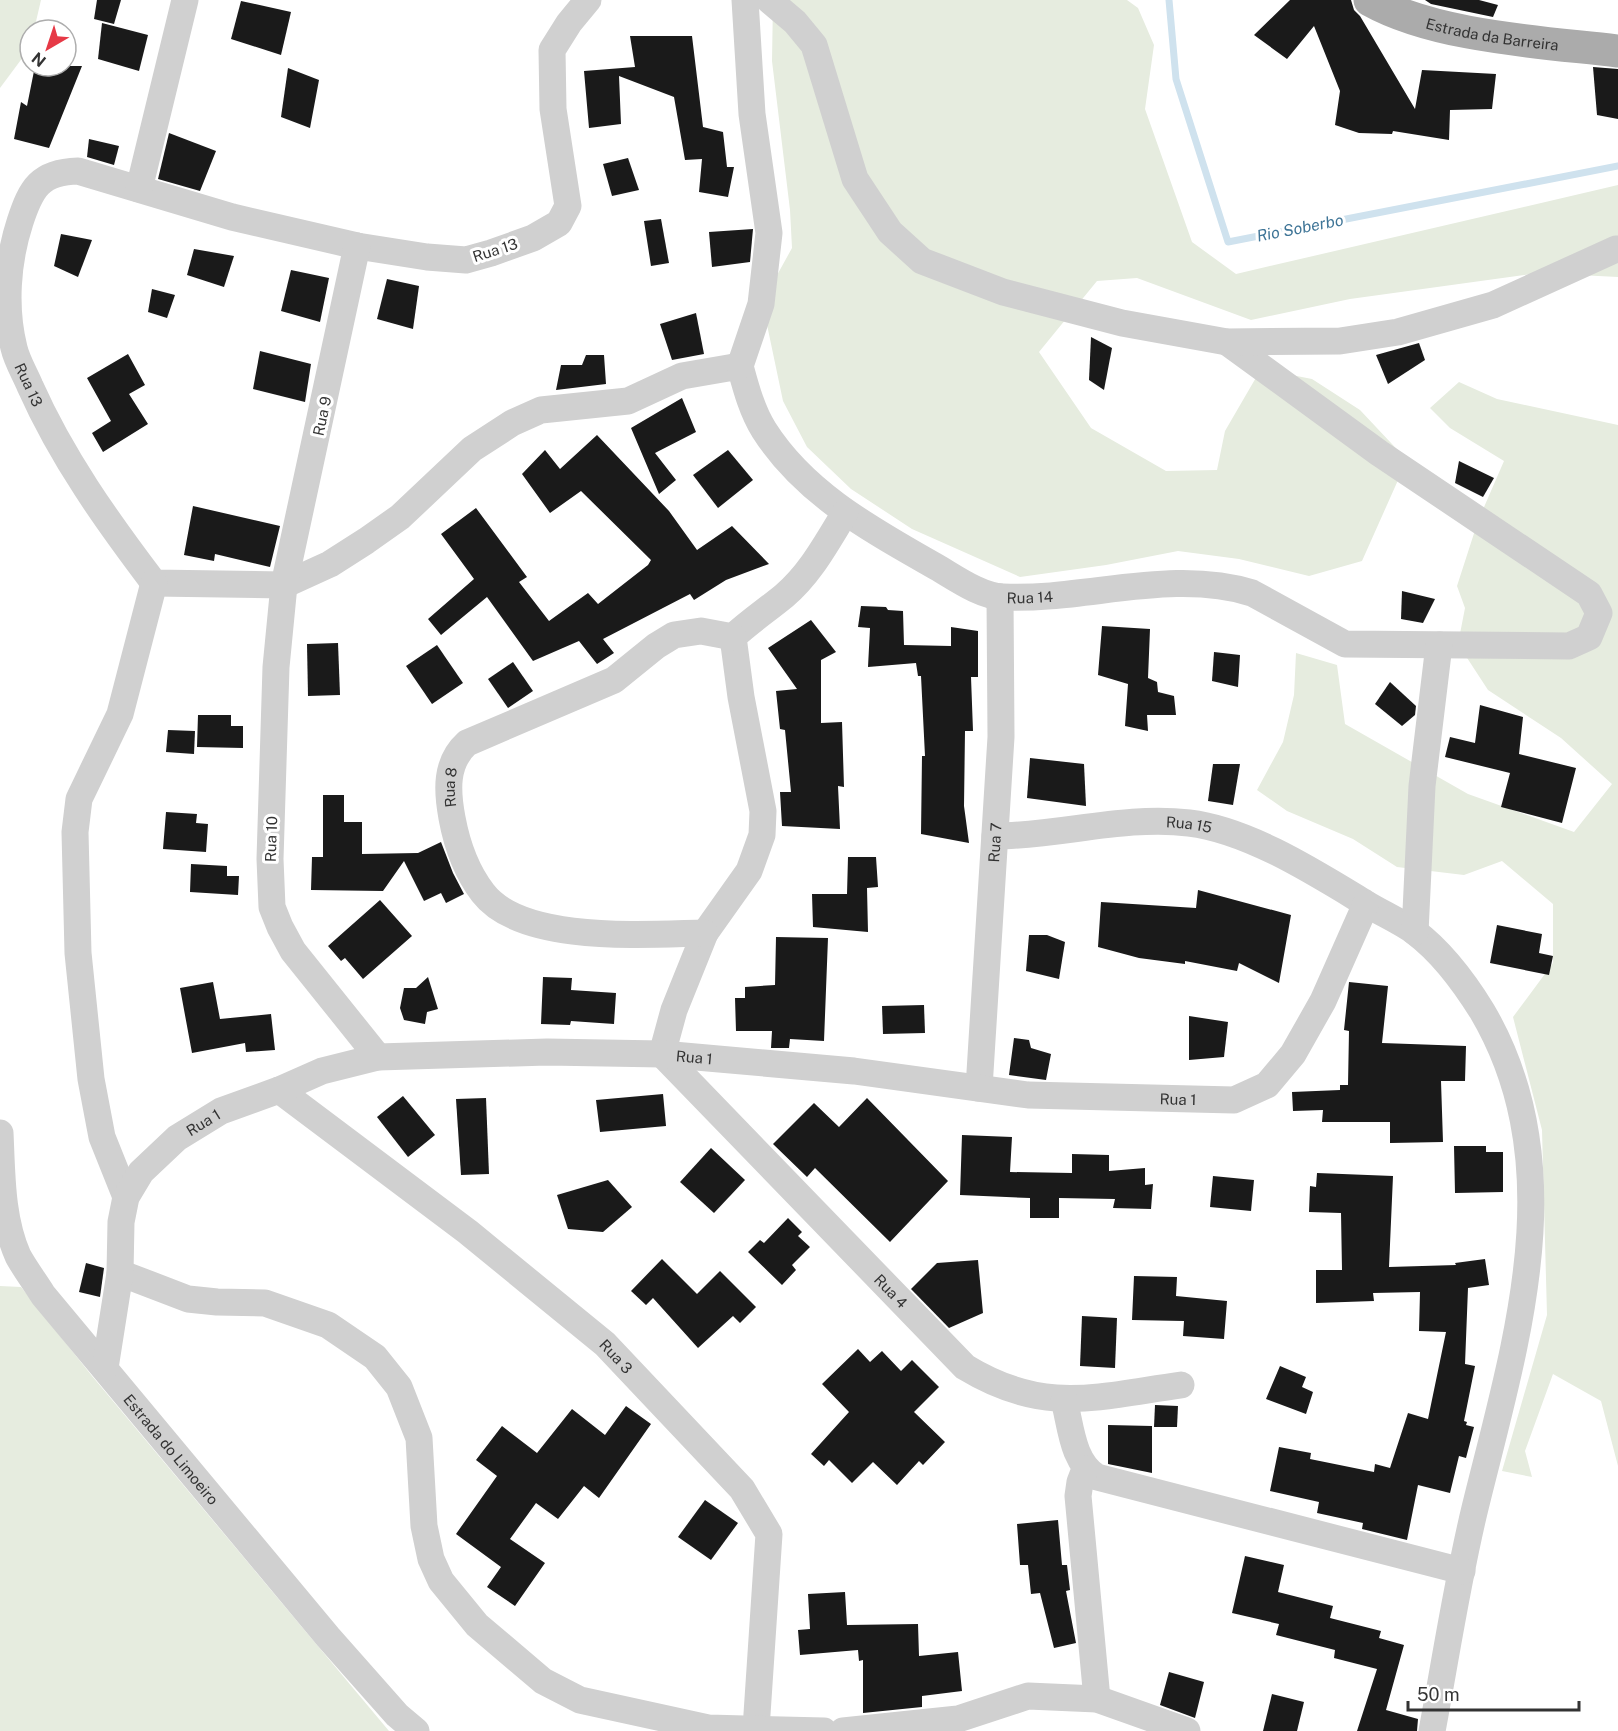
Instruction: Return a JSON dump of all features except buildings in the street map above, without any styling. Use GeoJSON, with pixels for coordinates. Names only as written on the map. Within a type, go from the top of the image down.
{"type":"FeatureCollection","features":[{"type":"Feature","properties":{"kind":"main road","name":"Estrada da Barreira"},"geometry":{"type":"LineString","coordinates":[[1370,0],[1422,21],[1463,30],[1618,51]]}},
{"type":"Feature","properties":{"kind":"street"},"geometry":{"type":"LineString","coordinates":[[139,189],[185,0]]}},
{"type":"Feature","properties":{"kind":"street","name":"Rua 13"},"geometry":{"type":"LineString","coordinates":[[154,583],[108,523],[41,411],[14,349],[7,292],[15,235],[31,194],[42,179],[58,171],[78,171],[232,218],[357,246],[426,257],[466,260],[533,238],[559,223],[568,206],[553,110],[552,50],[569,23],[588,0]]}},
{"type":"Feature","properties":{"kind":"street"},"geometry":{"type":"LineString","coordinates":[[662,1054],[674,1010],[705,933],[749,871],[762,835],[763,811],[741,697],[733,637],[753,618],[785,596],[809,570],[845,513],[798,472],[764,429],[750,400],[740,366],[761,304],[769,232],[752,114],[745,0]]}},
{"type":"Feature","properties":{"kind":"street"},"geometry":{"type":"LineString","coordinates":[[769,0],[795,22],[814,45],[855,178],[890,232],[922,261],[1014,295],[1122,323],[1227,342],[1340,341],[1398,332],[1494,305],[1616,249]]}},
{"type":"Feature","properties":{"kind":"street","name":"Rua 9"},"geometry":{"type":"LineString","coordinates":[[284,585],[357,246]]}},
{"type":"Feature","properties":{"kind":"street","name":"Rua 14"},"geometry":{"type":"LineString","coordinates":[[845,513],[970,586],[1000,597],[1192,585],[1236,588],[1252,593],[1337,642],[1569,646],[1589,637],[1599,613],[1589,594],[1379,453],[1227,342]]}},
{"type":"Feature","properties":{"kind":"street"},"geometry":{"type":"LineString","coordinates":[[126,1197],[102,1137],[91,1079],[78,953],[75,832],[79,799],[120,714],[154,583],[284,585],[330,564],[400,517],[472,449],[512,423],[541,410],[628,400],[682,376],[740,366]]}},
{"type":"Feature","properties":{"kind":"street","name":"Rua 10"},"geometry":{"type":"LineString","coordinates":[[284,585],[276,667],[270,859],[272,907],[293,951],[378,1057]]}},
{"type":"Feature","properties":{"kind":"street","name":"Rua 7"},"geometry":{"type":"LineString","coordinates":[[978,1088],[1001,737],[1000,597]]}},
{"type":"Feature","properties":{"kind":"street","name":"Rua 8"},"geometry":{"type":"LineString","coordinates":[[705,933],[599,933],[543,927],[513,916],[484,895],[458,849],[450,807],[449,770],[456,753],[467,743],[614,680],[674,635],[701,631],[733,637]]}},
{"type":"Feature","properties":{"kind":"street"},"geometry":{"type":"LineString","coordinates":[[1415,932],[1422,786],[1439,645]]}},
{"type":"Feature","properties":{"kind":"street","name":"Rua 15"},"geometry":{"type":"LineString","coordinates":[[995,836],[1026,836],[1146,823],[1186,822],[1211,827],[1264,848],[1336,884],[1415,932],[1466,984],[1498,1037],[1518,1092],[1530,1152],[1531,1233],[1513,1358],[1462,1571],[1432,1731]]}},
{"type":"Feature","properties":{"kind":"street","name":"Rua 1"},"geometry":{"type":"LineString","coordinates":[[105,1368],[120,1273],[121,1222],[126,1197],[141,1172],[177,1138],[221,1111],[279,1090],[322,1071],[378,1057],[547,1052],[662,1054],[854,1071],[1028,1095],[1234,1101],[1267,1085],[1293,1054],[1323,1001],[1366,904]]}},
{"type":"Feature","properties":{"kind":"street","name":"Rua 4"},"geometry":{"type":"LineString","coordinates":[[662,1054],[965,1367],[1012,1390],[1040,1398],[1064,1400],[1181,1385]]}},
{"type":"Feature","properties":{"kind":"street","name":"Rua 3"},"geometry":{"type":"LineString","coordinates":[[279,1090],[468,1232],[605,1344],[742,1490],[769,1534],[756,1729]]}},
{"type":"Feature","properties":{"kind":"street","name":"Estrada do Limoeiro"},"geometry":{"type":"LineString","coordinates":[[0,1133],[4,1226],[18,1256],[43,1295],[328,1638],[397,1715],[416,1731]]}},
{"type":"Feature","properties":{"kind":"street"},"geometry":{"type":"LineString","coordinates":[[120,1273],[188,1299],[265,1303],[328,1325],[375,1357],[399,1387],[419,1438],[424,1526],[431,1558],[441,1581],[477,1625],[543,1681],[580,1700],[708,1728],[824,1731]]}},
{"type":"Feature","properties":{"kind":"street"},"geometry":{"type":"LineString","coordinates":[[1064,1400],[1078,1454],[1085,1469],[1097,1477],[1132,1488],[1462,1571]]}},
{"type":"Feature","properties":{"kind":"street"},"geometry":{"type":"LineString","coordinates":[[1085,1469],[1078,1496],[1097,1699]]}},
{"type":"Feature","properties":{"kind":"street"},"geometry":{"type":"LineString","coordinates":[[843,1731],[958,1719],[1028,1696],[1097,1699],[1187,1731]]}},
{"type":"Feature","properties":{"kind":"shaded area"},"geometry":{"type":"Polygon","coordinates":[[[0,0],[41,0],[37,18],[18,18],[18,64],[0,88],[0,0]]]}},
{"type":"Feature","properties":{"kind":"shaded area"},"geometry":{"type":"Polygon","coordinates":[[[773,0],[1127,0],[1138,8],[1154,45],[1145,109],[1192,242],[1236,274],[1618,185],[1618,277],[1539,273],[1350,299],[1251,320],[1137,278],[1097,281],[1039,352],[1091,428],[1166,471],[1217,470],[1225,431],[1261,369],[1312,379],[1360,410],[1407,460],[1362,561],[1309,576],[1239,559],[1178,551],[1106,565],[1020,577],[912,529],[851,489],[807,447],[783,401],[766,320],[776,277],[792,248],[790,210],[772,61],[773,0]]]}},
{"type":"Feature","properties":{"kind":"shaded area"},"geometry":{"type":"Polygon","coordinates":[[[1459,382],[1497,399],[1618,425],[1618,1466],[1601,1401],[1553,1374],[1525,1451],[1532,1477],[1502,1471],[1547,1315],[1542,1130],[1513,1017],[1553,963],[1553,904],[1502,861],[1464,875],[1397,867],[1353,839],[1287,811],[1257,790],[1283,742],[1294,695],[1296,653],[1337,665],[1345,724],[1468,794],[1574,832],[1612,784],[1561,738],[1488,690],[1458,644],[1465,608],[1457,586],[1478,521],[1504,461],[1450,428],[1430,408],[1459,382]]]}},
{"type":"Feature","properties":{"kind":"shaded area"},"geometry":{"type":"Polygon","coordinates":[[[0,1286],[21,1287],[92,1376],[389,1731],[0,1731],[0,1286]]]}},
{"type":"Feature","properties":{"kind":"waterway","name":"Rio Soberbo"},"geometry":{"type":"LineString","coordinates":[[1169,0],[1176,79],[1228,242],[1618,166]]}}]}
